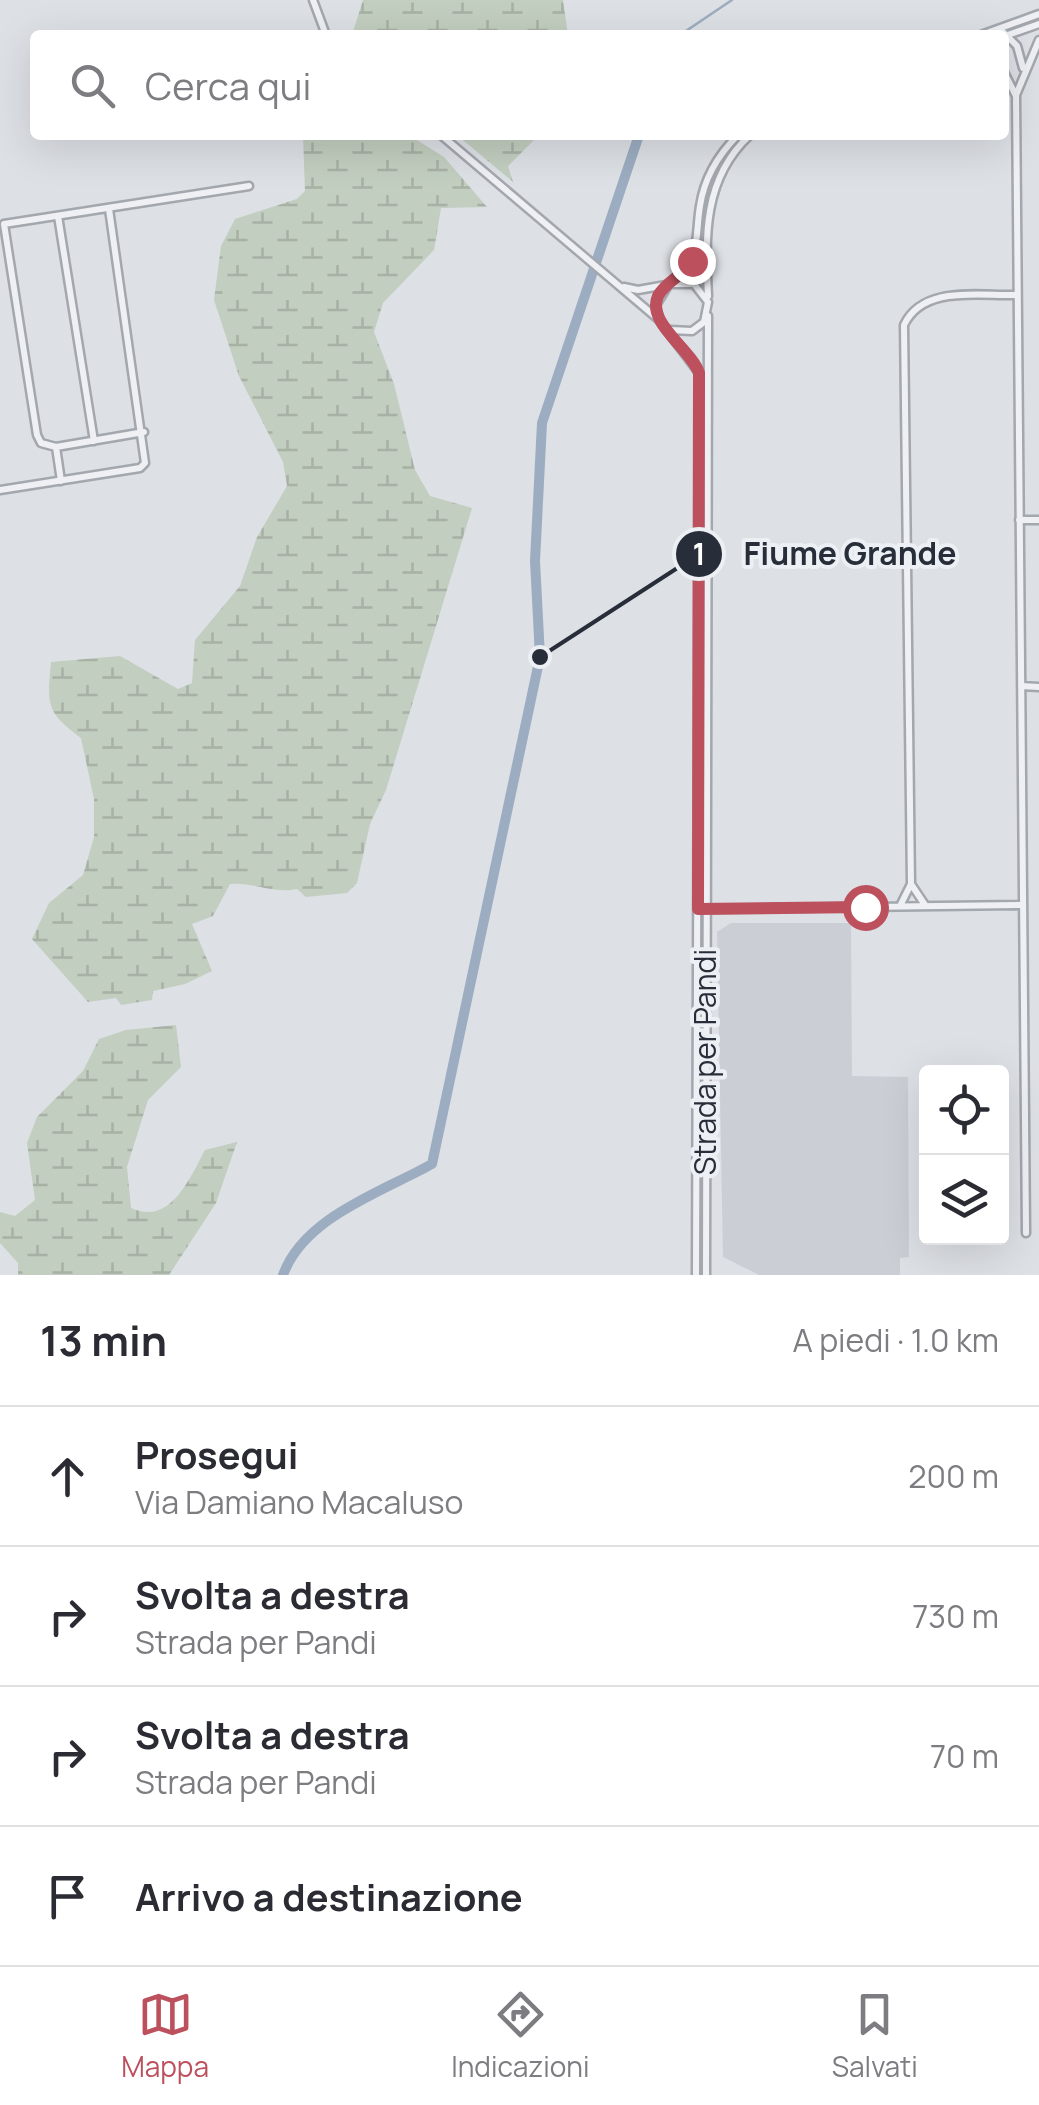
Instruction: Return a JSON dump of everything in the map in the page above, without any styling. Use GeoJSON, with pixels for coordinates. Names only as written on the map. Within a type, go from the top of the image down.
{"type":"FeatureCollection","features":[{"type":"Feature","properties":{"kind":"street"},"geometry":{"type":"LineString","coordinates":[[312,0],[324,30]]}},
{"type":"Feature","properties":{"kind":"street"},"geometry":{"type":"LineString","coordinates":[[1009,31],[1039,14]]}},
{"type":"Feature","properties":{"kind":"street"},"geometry":{"type":"LineString","coordinates":[[1009,32],[1039,24]]}},
{"type":"Feature","properties":{"kind":"street"},"geometry":{"type":"LineString","coordinates":[[1009,39],[1017,46],[1024,70]]}},
{"type":"Feature","properties":{"kind":"street"},"geometry":{"type":"LineString","coordinates":[[1026,1232],[1016,96],[1039,40]]}},
{"type":"Feature","properties":{"kind":"street"},"geometry":{"type":"LineString","coordinates":[[1009,82],[1016,96]]}},
{"type":"Feature","properties":{"kind":"street","name":"Strada per Pandi"},"geometry":{"type":"LineString","coordinates":[[447,140],[670,330],[699,373],[696,1275]]}},
{"type":"Feature","properties":{"kind":"street"},"geometry":{"type":"LineString","coordinates":[[659,320],[658,296],[698,246],[700,206],[708,178],[735,140]]}},
{"type":"Feature","properties":{"kind":"street","name":"Strada per Pandi"},"geometry":{"type":"LineString","coordinates":[[706,1275],[710,201],[727,162],[746,140]]}},
{"type":"Feature","properties":{"kind":"street"},"geometry":{"type":"LineString","coordinates":[[144,432],[56,447],[41,443],[2,224],[250,186]]}},
{"type":"Feature","properties":{"kind":"street"},"geometry":{"type":"LineString","coordinates":[[0,490],[140,468],[147,456],[109,209]]}},
{"type":"Feature","properties":{"kind":"street"},"geometry":{"type":"LineString","coordinates":[[58,216],[94,441]]}},
{"type":"Feature","properties":{"kind":"street"},"geometry":{"type":"LineString","coordinates":[[618,284],[638,290],[673,282],[694,284],[708,306],[704,322],[692,331],[670,330]]}},
{"type":"Feature","properties":{"kind":"street"},"geometry":{"type":"LineString","coordinates":[[900,906],[911,884],[904,325],[912,308],[930,298],[1017,295]]}},
{"type":"Feature","properties":{"kind":"street"},"geometry":{"type":"LineString","coordinates":[[56,447],[61,481]]}},
{"type":"Feature","properties":{"kind":"street"},"geometry":{"type":"LineString","coordinates":[[1019,520],[1039,520]]}},
{"type":"Feature","properties":{"kind":"street"},"geometry":{"type":"LineString","coordinates":[[1021,686],[1039,687]]}},
{"type":"Feature","properties":{"kind":"street"},"geometry":{"type":"LineString","coordinates":[[911,884],[926,906]]}},
{"type":"Feature","properties":{"kind":"street"},"geometry":{"type":"LineString","coordinates":[[698,909],[1023,905]]}},
{"type":"Feature","properties":{"kind":"shaded area"},"geometry":{"type":"Polygon","coordinates":[[[731,923],[851,923],[852,1076],[908,1077],[909,1257],[900,1258],[900,1275],[759,1275],[723,1257],[717,932],[731,923]]]}},
{"type":"Feature","properties":{"kind":"green space"},"geometry":{"type":"Polygon","coordinates":[[[363,0],[563,0],[567,30],[354,30],[363,0]]]}},
{"type":"Feature","properties":{"kind":"green space"},"geometry":{"type":"Polygon","coordinates":[[[303,140],[417,140],[444,157],[487,207],[441,208],[434,250],[383,303],[374,332],[394,384],[415,470],[430,496],[472,508],[386,790],[370,824],[357,883],[347,893],[306,897],[297,889],[230,884],[213,916],[192,924],[212,971],[185,984],[153,991],[152,1000],[121,1005],[116,998],[88,1002],[32,939],[49,903],[83,875],[94,837],[94,799],[81,738],[51,706],[51,662],[120,656],[178,689],[192,683],[195,640],[240,586],[257,537],[287,486],[283,462],[239,376],[214,300],[221,246],[235,219],[297,199],[305,191],[303,140]]]}},
{"type":"Feature","properties":{"kind":"green space"},"geometry":{"type":"Polygon","coordinates":[[[463,140],[534,140],[508,166],[513,182],[463,140]]]}},
{"type":"Feature","properties":{"kind":"green space"},"geometry":{"type":"Polygon","coordinates":[[[176,1025],[181,1067],[148,1100],[127,1167],[131,1208],[157,1211],[167,1205],[185,1186],[205,1150],[237,1142],[216,1203],[169,1275],[18,1275],[18,1263],[0,1243],[0,1212],[15,1216],[35,1200],[27,1143],[37,1117],[83,1071],[99,1039],[126,1030],[176,1025]]]}},
{"type":"Feature","properties":{"kind":"waterway"},"geometry":{"type":"LineString","coordinates":[[687,30],[732,0]]}},
{"type":"Feature","properties":{"kind":"waterway"},"geometry":{"type":"LineString","coordinates":[[283,1275],[293,1255],[326,1222],[432,1164],[540,657],[535,561],[542,423],[637,140]]}},
{"type":"Feature","properties":{"kind":"place","name":"Fiume Grande"},"geometry":{"type":"Point","coordinates":[540,657]}},
{"type":"Feature","properties":{"kind":"route"},"geometry":{"type":"LineString","coordinates":[[692,261],[683,275],[662,289],[656,313],[699,373],[698,909],[865,907]]}}]}
